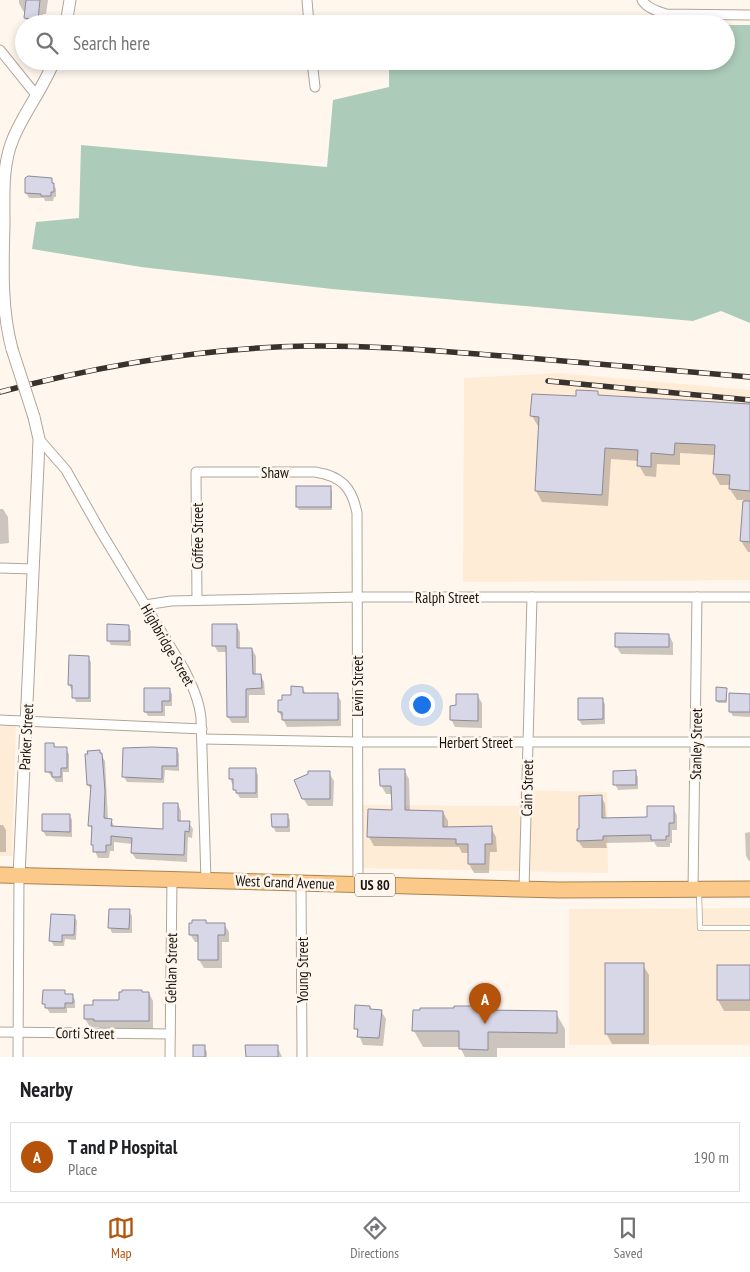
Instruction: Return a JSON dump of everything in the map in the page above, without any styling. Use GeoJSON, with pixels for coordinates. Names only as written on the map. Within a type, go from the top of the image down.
{"type":"FeatureCollection","features":[{"type":"Feature","properties":{"kind":"highway","name":"West Grand Avenue"},"geometry":{"type":"LineString","coordinates":[[0,875],[524,889],[750,889]]}},
{"type":"Feature","properties":{"kind":"street"},"geometry":{"type":"LineString","coordinates":[[68,15],[70,0]]}},
{"type":"Feature","properties":{"kind":"street"},"geometry":{"type":"LineString","coordinates":[[307,0],[308,15]]}},
{"type":"Feature","properties":{"kind":"street"},"geometry":{"type":"LineString","coordinates":[[644,2],[666,14],[750,15]]}},
{"type":"Feature","properties":{"kind":"street"},"geometry":{"type":"LineString","coordinates":[[0,50],[15,68]]}},
{"type":"Feature","properties":{"kind":"street"},"geometry":{"type":"LineString","coordinates":[[17,70],[38,96]]}},
{"type":"Feature","properties":{"kind":"street","name":"Parker Street"},"geometry":{"type":"LineString","coordinates":[[18,1057],[19,876],[39,439],[3,323],[6,171],[13,139],[38,96],[50,70]]}},
{"type":"Feature","properties":{"kind":"street"},"geometry":{"type":"LineString","coordinates":[[313,70],[315,87]]}},
{"type":"Feature","properties":{"kind":"street","name":"Highbridge Street"},"geometry":{"type":"LineString","coordinates":[[39,439],[66,470],[100,532],[190,680],[200,705],[206,880]]}},
{"type":"Feature","properties":{"kind":"street","name":"Shaw"},"geometry":{"type":"LineString","coordinates":[[196,472],[315,472],[328,474],[340,480],[349,489]]}},
{"type":"Feature","properties":{"kind":"street","name":"Coffee Street"},"geometry":{"type":"LineString","coordinates":[[196,472],[197,600]]}},
{"type":"Feature","properties":{"kind":"street","name":"Levin Street"},"geometry":{"type":"LineString","coordinates":[[349,489],[355,500],[357,513],[358,884]]}},
{"type":"Feature","properties":{"kind":"street"},"geometry":{"type":"LineString","coordinates":[[0,568],[33,569]]}},
{"type":"Feature","properties":{"kind":"street","name":"Ralph Street"},"geometry":{"type":"LineString","coordinates":[[145,605],[170,601],[357,597],[750,597]]}},
{"type":"Feature","properties":{"kind":"street","name":"Cain Street"},"geometry":{"type":"LineString","coordinates":[[524,889],[532,597]]}},
{"type":"Feature","properties":{"kind":"street","name":"Stanley Street"},"geometry":{"type":"LineString","coordinates":[[696,890],[697,597]]}},
{"type":"Feature","properties":{"kind":"street"},"geometry":{"type":"LineString","coordinates":[[0,720],[202,729]]}},
{"type":"Feature","properties":{"kind":"street","name":"Herbert Street"},"geometry":{"type":"LineString","coordinates":[[202,739],[357,742],[750,742]]}},
{"type":"Feature","properties":{"kind":"street","name":"Gehlan Street"},"geometry":{"type":"LineString","coordinates":[[170,1057],[172,879]]}},
{"type":"Feature","properties":{"kind":"street","name":"Young Street"},"geometry":{"type":"LineString","coordinates":[[301,883],[302,1057]]}},
{"type":"Feature","properties":{"kind":"street","name":"Corti Street"},"geometry":{"type":"LineString","coordinates":[[0,1032],[170,1034]]}},
{"type":"Feature","properties":{"kind":"lane"},"geometry":{"type":"LineString","coordinates":[[696,890],[700,928],[750,928]]}},
{"type":"Feature","properties":{"kind":"shaded area"},"geometry":{"type":"Polygon","coordinates":[[[559,373],[750,390],[750,580],[463,582],[464,378],[559,373]]]}},
{"type":"Feature","properties":{"kind":"shaded area"},"geometry":{"type":"Polygon","coordinates":[[[0,725],[16,726],[12,856],[0,856],[0,725]]]}},
{"type":"Feature","properties":{"kind":"shaded area"},"geometry":{"type":"Polygon","coordinates":[[[520,790],[607,792],[608,873],[360,868],[360,805],[519,806],[520,790]]]}},
{"type":"Feature","properties":{"kind":"shaded area"},"geometry":{"type":"Polygon","coordinates":[[[750,908],[750,1045],[569,1045],[569,909],[750,908]]]}},
{"type":"Feature","properties":{"kind":"green space"},"geometry":{"type":"Polygon","coordinates":[[[735,25],[750,25],[750,323],[721,311],[693,321],[332,289],[141,267],[32,249],[36,222],[79,218],[81,145],[327,167],[333,100],[389,87],[389,70],[735,70],[735,25]]]}},
{"type":"Feature","properties":{"kind":"building"},"geometry":{"type":"Polygon","coordinates":[[[26,0],[40,0],[38,15],[24,15],[26,0]]]}},
{"type":"Feature","properties":{"kind":"building"},"geometry":{"type":"Polygon","coordinates":[[[28,176],[52,178],[54,192],[51,192],[51,196],[25,193],[25,178],[28,176]]]}},
{"type":"Feature","properties":{"kind":"building"},"geometry":{"type":"Polygon","coordinates":[[[576,390],[598,391],[598,395],[750,404],[750,491],[729,489],[730,475],[713,474],[715,445],[675,443],[674,455],[651,453],[651,467],[637,466],[638,450],[605,448],[602,495],[535,491],[539,417],[530,416],[532,394],[576,396],[576,390]]]}},
{"type":"Feature","properties":{"kind":"building"},"geometry":{"type":"Polygon","coordinates":[[[296,486],[331,486],[331,507],[296,507],[296,486]]]}},
{"type":"Feature","properties":{"kind":"building"},"geometry":{"type":"Polygon","coordinates":[[[743,501],[750,501],[750,542],[740,541],[743,501]]]}},
{"type":"Feature","properties":{"kind":"building"},"geometry":{"type":"Polygon","coordinates":[[[107,624],[129,625],[129,641],[107,641],[107,624]]]}},
{"type":"Feature","properties":{"kind":"building"},"geometry":{"type":"Polygon","coordinates":[[[212,624],[237,624],[237,648],[252,648],[253,674],[261,674],[262,688],[246,689],[246,717],[227,717],[226,646],[212,646],[212,624]]]}},
{"type":"Feature","properties":{"kind":"building"},"geometry":{"type":"Polygon","coordinates":[[[615,633],[669,634],[669,647],[615,647],[615,633]]]}},
{"type":"Feature","properties":{"kind":"building"},"geometry":{"type":"Polygon","coordinates":[[[69,655],[89,656],[89,698],[72,698],[72,685],[68,685],[69,655]]]}},
{"type":"Feature","properties":{"kind":"building"},"geometry":{"type":"Polygon","coordinates":[[[291,686],[303,687],[303,693],[338,693],[338,720],[282,720],[282,712],[278,712],[278,700],[282,700],[282,695],[291,695],[291,686]]]}},
{"type":"Feature","properties":{"kind":"building"},"geometry":{"type":"Polygon","coordinates":[[[716,687],[727,688],[726,701],[716,701],[716,687]]]}},
{"type":"Feature","properties":{"kind":"building"},"geometry":{"type":"Polygon","coordinates":[[[144,688],[170,688],[170,701],[162,701],[162,712],[144,712],[144,688]]]}},
{"type":"Feature","properties":{"kind":"building"},"geometry":{"type":"Polygon","coordinates":[[[729,693],[750,694],[750,712],[729,712],[729,693]]]}},
{"type":"Feature","properties":{"kind":"building"},"geometry":{"type":"Polygon","coordinates":[[[456,694],[478,694],[478,721],[450,720],[450,706],[456,705],[456,694]]]}},
{"type":"Feature","properties":{"kind":"building"},"geometry":{"type":"Polygon","coordinates":[[[578,698],[603,698],[603,719],[578,720],[578,698]]]}},
{"type":"Feature","properties":{"kind":"building"},"geometry":{"type":"Polygon","coordinates":[[[45,743],[54,743],[54,747],[67,747],[67,768],[61,768],[61,777],[52,777],[52,772],[45,772],[45,743]]]}},
{"type":"Feature","properties":{"kind":"building"},"geometry":{"type":"Polygon","coordinates":[[[123,748],[177,748],[177,766],[162,766],[162,779],[122,777],[123,748]]]}},
{"type":"Feature","properties":{"kind":"building"},"geometry":{"type":"Polygon","coordinates":[[[100,750],[100,753],[102,753],[105,791],[104,818],[112,819],[111,826],[163,829],[163,803],[178,803],[178,821],[190,821],[189,832],[185,831],[184,855],[131,853],[132,838],[111,836],[111,845],[106,845],[106,852],[93,852],[93,845],[91,845],[92,826],[88,826],[91,785],[87,785],[85,754],[88,754],[87,751],[100,750]]]}},
{"type":"Feature","properties":{"kind":"building"},"geometry":{"type":"Polygon","coordinates":[[[229,768],[256,768],[256,793],[236,793],[236,790],[233,790],[233,779],[229,779],[229,768]]]}},
{"type":"Feature","properties":{"kind":"building"},"geometry":{"type":"Polygon","coordinates":[[[379,769],[405,769],[405,810],[443,811],[443,827],[492,826],[492,844],[485,844],[485,864],[468,864],[468,844],[456,844],[456,839],[367,837],[368,809],[392,810],[391,786],[380,786],[379,769]]]}},
{"type":"Feature","properties":{"kind":"building"},"geometry":{"type":"Polygon","coordinates":[[[636,770],[636,785],[613,785],[613,771],[636,770]]]}},
{"type":"Feature","properties":{"kind":"building"},"geometry":{"type":"Polygon","coordinates":[[[308,771],[330,771],[330,799],[302,799],[294,780],[308,774],[308,771]]]}},
{"type":"Feature","properties":{"kind":"building"},"geometry":{"type":"Polygon","coordinates":[[[602,795],[602,818],[647,817],[647,806],[674,806],[674,823],[669,823],[669,836],[666,836],[666,840],[651,840],[651,835],[603,836],[603,840],[577,841],[579,796],[602,795]]]}},
{"type":"Feature","properties":{"kind":"building"},"geometry":{"type":"Polygon","coordinates":[[[42,814],[70,814],[70,832],[42,831],[42,814]]]}},
{"type":"Feature","properties":{"kind":"building"},"geometry":{"type":"Polygon","coordinates":[[[271,814],[288,814],[288,827],[272,827],[271,814]]]}},
{"type":"Feature","properties":{"kind":"building"},"geometry":{"type":"Polygon","coordinates":[[[109,909],[130,909],[129,929],[108,928],[109,909]]]}},
{"type":"Feature","properties":{"kind":"building"},"geometry":{"type":"Polygon","coordinates":[[[51,914],[75,915],[74,935],[62,935],[62,942],[49,941],[51,914]]]}},
{"type":"Feature","properties":{"kind":"building"},"geometry":{"type":"Polygon","coordinates":[[[192,920],[206,920],[206,923],[225,923],[225,935],[218,935],[218,960],[198,960],[198,935],[189,935],[189,923],[192,923],[192,920]]]}},
{"type":"Feature","properties":{"kind":"building"},"geometry":{"type":"Polygon","coordinates":[[[605,963],[644,963],[644,1034],[605,1034],[605,963]]]}},
{"type":"Feature","properties":{"kind":"building"},"geometry":{"type":"Polygon","coordinates":[[[717,965],[750,965],[750,1000],[717,1000],[717,965]]]}},
{"type":"Feature","properties":{"kind":"building"},"geometry":{"type":"Polygon","coordinates":[[[43,990],[65,990],[65,994],[73,994],[73,1003],[65,1003],[65,1008],[45,1008],[45,1004],[42,1004],[43,990]]]}},
{"type":"Feature","properties":{"kind":"building"},"geometry":{"type":"Polygon","coordinates":[[[122,990],[149,992],[149,1021],[94,1021],[94,1019],[84,1019],[84,1005],[93,1005],[93,1000],[119,1000],[119,992],[122,992],[122,990]]]}},
{"type":"Feature","properties":{"kind":"building"},"geometry":{"type":"Polygon","coordinates":[[[355,1005],[370,1006],[370,1009],[382,1010],[379,1038],[357,1037],[358,1029],[354,1029],[355,1005]]]}},
{"type":"Feature","properties":{"kind":"building"},"geometry":{"type":"Polygon","coordinates":[[[454,1006],[486,1006],[486,1010],[557,1011],[557,1033],[488,1032],[488,1050],[459,1049],[459,1031],[412,1031],[413,1010],[420,1010],[420,1008],[454,1008],[454,1006]]]}},
{"type":"Feature","properties":{"kind":"building"},"geometry":{"type":"Polygon","coordinates":[[[193,1045],[205,1045],[205,1057],[193,1057],[193,1045]]]}},
{"type":"Feature","properties":{"kind":"building"},"geometry":{"type":"Polygon","coordinates":[[[245,1045],[278,1045],[278,1057],[246,1057],[245,1045]]]}},
{"type":"Feature","properties":{"kind":"railway"},"geometry":{"type":"LineString","coordinates":[[0,392],[114,366],[191,354],[268,347],[307,346],[356,346],[430,350],[750,377]]}},
{"type":"Feature","properties":{"kind":"railway"},"geometry":{"type":"LineString","coordinates":[[548,381],[750,400]]}},
{"type":"Feature","properties":{"kind":"place","name":"T and P Hospital"},"geometry":{"type":"Point","coordinates":[485,1024]}}]}
